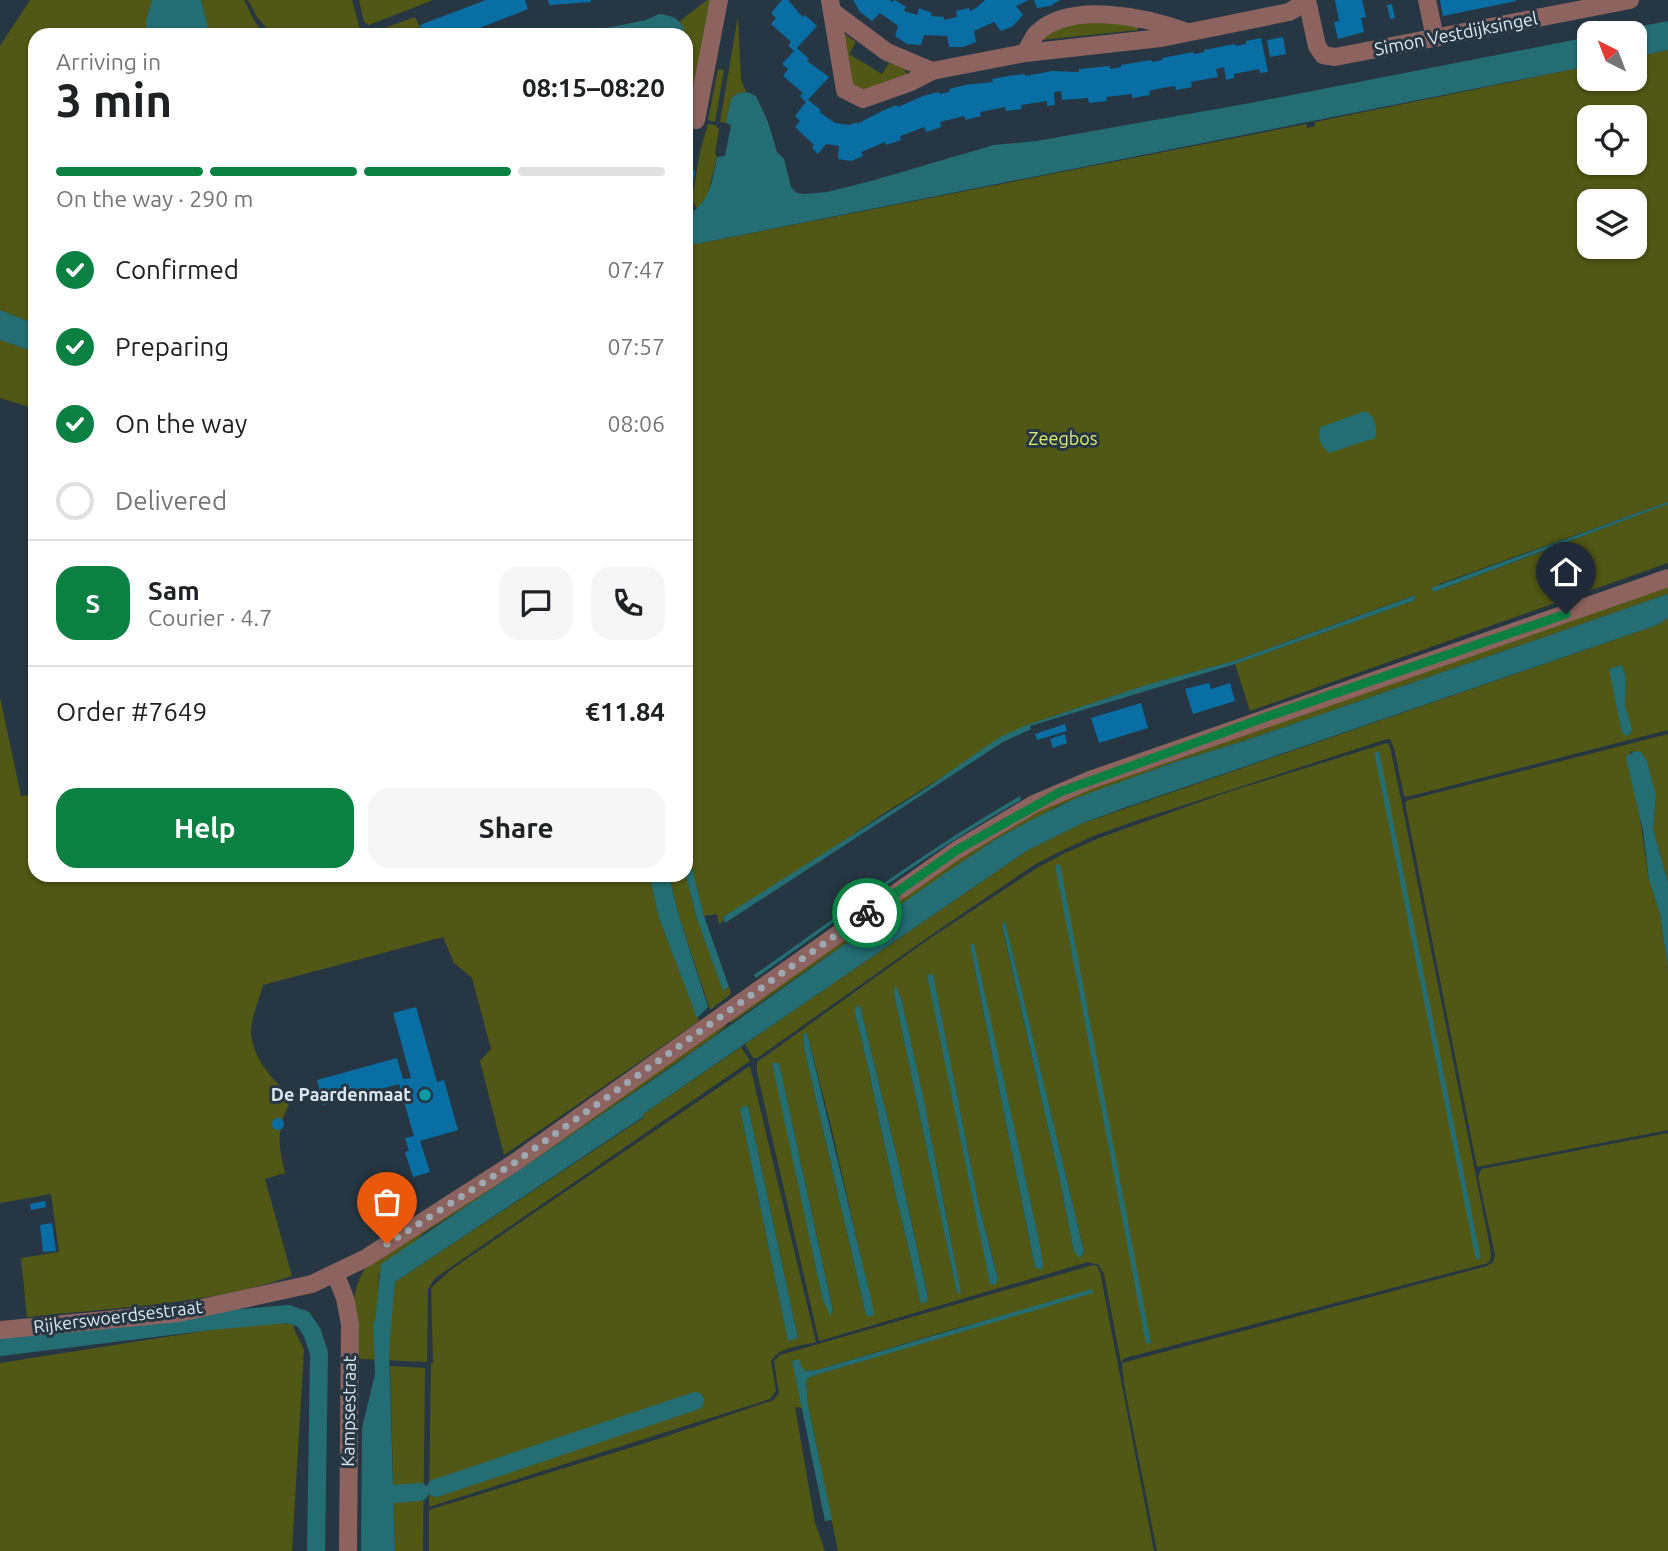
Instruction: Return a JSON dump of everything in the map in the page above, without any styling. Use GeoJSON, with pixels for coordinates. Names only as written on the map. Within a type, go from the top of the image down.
{"type":"FeatureCollection","features":[{"type":"Feature","properties":{"kind":"street"},"geometry":{"type":"LineString","coordinates":[[693,119],[696,120],[719,0]]}},
{"type":"Feature","properties":{"kind":"street"},"geometry":{"type":"LineString","coordinates":[[1427,0],[1435,38]]}},
{"type":"Feature","properties":{"kind":"street","name":"Simon Vestdijksingel"},"geometry":{"type":"LineString","coordinates":[[1307,1],[1317,46],[1324,55],[1335,57],[1630,0]]}},
{"type":"Feature","properties":{"kind":"street"},"geometry":{"type":"LineString","coordinates":[[832,6],[845,90],[863,100],[932,71],[1025,53],[1161,38],[1289,12],[1307,1]]}},
{"type":"Feature","properties":{"kind":"street"},"geometry":{"type":"LineString","coordinates":[[832,6],[887,52],[932,71]]}},
{"type":"Feature","properties":{"kind":"street"},"geometry":{"type":"LineString","coordinates":[[1025,53],[1037,33],[1060,17],[1080,12],[1123,12],[1187,32]]}},
{"type":"Feature","properties":{"kind":"street","name":"Rijkerswoerdsestraat"},"geometry":{"type":"LineString","coordinates":[[0,1330],[179,1313],[312,1284],[366,1258],[514,1163],[957,850],[1034,804],[1090,780],[1668,578]]}},
{"type":"Feature","properties":{"kind":"street","name":"Kampsestraat"},"geometry":{"type":"LineString","coordinates":[[335,1273],[345,1298],[350,1324],[348,1551]]}},
{"type":"Feature","properties":{"kind":"green space"},"geometry":{"type":"Polygon","coordinates":[[[30,0],[152,0],[146,28],[28,28],[28,321],[0,310],[0,46],[30,0]]]}},
{"type":"Feature","properties":{"kind":"green space"},"geometry":{"type":"Polygon","coordinates":[[[201,0],[244,0],[260,28],[208,28],[201,0]]]}},
{"type":"Feature","properties":{"kind":"green space"},"geometry":{"type":"Polygon","coordinates":[[[248,0],[352,0],[360,28],[267,28],[248,0]]]}},
{"type":"Feature","properties":{"kind":"green space"},"geometry":{"type":"Polygon","coordinates":[[[359,0],[433,0],[369,25],[364,22],[359,0]]]}},
{"type":"Feature","properties":{"kind":"green space"},"geometry":{"type":"Polygon","coordinates":[[[707,0],[715,0],[693,84],[693,28],[682,28],[680,21],[707,0]]]}},
{"type":"Feature","properties":{"kind":"green space"},"geometry":{"type":"Polygon","coordinates":[[[738,16],[741,80],[746,92],[731,98],[726,123],[720,122],[738,16]]]}},
{"type":"Feature","properties":{"kind":"green space"},"geometry":{"type":"Polygon","coordinates":[[[415,17],[420,28],[385,28],[415,17]]]}},
{"type":"Feature","properties":{"kind":"green space"},"geometry":{"type":"Polygon","coordinates":[[[1091,18],[1138,27],[1138,30],[1041,40],[1040,34],[1091,18]]]}},
{"type":"Feature","properties":{"kind":"green space"},"geometry":{"type":"Polygon","coordinates":[[[845,34],[856,42],[849,54],[882,74],[889,63],[904,68],[907,75],[864,94],[852,91],[842,35],[845,34]]]}},
{"type":"Feature","properties":{"kind":"green space","name":"Zeegbos"},"geometry":{"type":"Polygon","coordinates":[[[1668,50],[1668,502],[1439,584],[1434,592],[1668,504],[1668,563],[1250,711],[1235,664],[1413,601],[1415,595],[1234,661],[1150,684],[1024,726],[883,814],[798,872],[723,917],[719,924],[717,914],[704,916],[693,872],[693,245],[1306,124],[1307,128],[1315,126],[1315,122],[1577,68],[1577,91],[1647,91],[1647,54],[1668,50]]]}},
{"type":"Feature","properties":{"kind":"green space"},"geometry":{"type":"Polygon","coordinates":[[[718,69],[724,70],[715,122],[708,120],[718,69]]]}},
{"type":"Feature","properties":{"kind":"green space"},"geometry":{"type":"Polygon","coordinates":[[[708,124],[715,125],[719,129],[715,153],[717,157],[707,197],[698,210],[693,201],[693,193],[708,124]]]}},
{"type":"Feature","properties":{"kind":"green space"},"geometry":{"type":"Polygon","coordinates":[[[0,340],[28,350],[28,407],[0,398],[0,340]]]}},
{"type":"Feature","properties":{"kind":"green space"},"geometry":{"type":"Polygon","coordinates":[[[1668,586],[1668,594],[1247,740],[1172,763],[1060,805],[996,839],[731,1023],[728,1020],[943,869],[1032,815],[1079,791],[1668,586]]]}},
{"type":"Feature","properties":{"kind":"green space"},"geometry":{"type":"Polygon","coordinates":[[[1668,618],[1668,730],[1407,797],[1404,796],[1394,748],[1390,739],[1387,739],[1135,821],[1093,836],[1034,865],[757,1058],[753,1058],[745,1044],[1028,850],[1083,823],[1657,625],[1668,618]],[[1622,665],[1610,669],[1625,706],[1626,678],[1622,665]]]}},
{"type":"Feature","properties":{"kind":"green space"},"geometry":{"type":"Polygon","coordinates":[[[0,697],[21,796],[28,795],[28,882],[651,882],[659,918],[699,1021],[504,1155],[480,1061],[491,1049],[472,978],[454,963],[443,937],[263,985],[252,1022],[253,1043],[265,1069],[293,1096],[280,1134],[285,1173],[265,1179],[292,1276],[260,1286],[194,1299],[27,1317],[21,1258],[59,1252],[51,1194],[0,1203],[0,697]]]}},
{"type":"Feature","properties":{"kind":"green space"},"geometry":{"type":"Polygon","coordinates":[[[1668,734],[1668,882],[1653,829],[1656,796],[1635,751],[1630,752],[1649,880],[1660,914],[1668,970],[1668,1130],[1477,1167],[1405,803],[1408,800],[1668,734]]]}},
{"type":"Feature","properties":{"kind":"green space"},"geometry":{"type":"Polygon","coordinates":[[[1387,743],[1390,747],[1490,1247],[1491,1257],[1488,1263],[1125,1358],[1121,1362],[1104,1274],[1099,1265],[1088,1262],[819,1341],[757,1072],[757,1062],[929,939],[1037,868],[1099,838],[1231,791],[1387,743]],[[1005,922],[1002,926],[1074,1252],[1080,1257],[1084,1252],[1005,922]],[[973,944],[974,965],[1035,1267],[1041,1269],[1040,1245],[973,944]],[[928,975],[990,1283],[994,1285],[998,1278],[979,1206],[933,975],[928,975]],[[895,986],[894,993],[957,1292],[960,1293],[933,1147],[902,1001],[895,986]],[[860,1006],[856,1007],[855,1014],[920,1301],[925,1303],[928,1297],[860,1006]],[[807,1033],[803,1035],[866,1315],[874,1315],[807,1033]],[[773,1063],[822,1297],[831,1315],[833,1310],[779,1064],[773,1063]]]}},
{"type":"Feature","properties":{"kind":"green space"},"geometry":{"type":"Polygon","coordinates":[[[671,882],[688,882],[697,919],[724,991],[729,987],[731,994],[710,1010],[671,882]]]}},
{"type":"Feature","properties":{"kind":"green space"},"geometry":{"type":"Polygon","coordinates":[[[724,1023],[727,1026],[708,1041],[481,1197],[424,1233],[379,1274],[375,1351],[378,1354],[395,1282],[643,1118],[643,1114],[741,1047],[750,1061],[435,1278],[428,1289],[427,1362],[361,1359],[356,1354],[354,1297],[361,1275],[368,1264],[724,1023]]]}},
{"type":"Feature","properties":{"kind":"green space"},"geometry":{"type":"Polygon","coordinates":[[[750,1066],[816,1342],[791,1348],[775,1356],[771,1361],[776,1391],[770,1399],[429,1507],[433,1363],[431,1288],[452,1269],[750,1066]],[[748,1106],[740,1109],[788,1340],[798,1338],[748,1106]],[[696,1399],[441,1482],[436,1488],[441,1490],[477,1479],[697,1404],[696,1399]]]}},
{"type":"Feature","properties":{"kind":"green space"},"geometry":{"type":"Polygon","coordinates":[[[1668,1133],[1668,1551],[1157,1551],[1122,1363],[1487,1266],[1493,1262],[1495,1255],[1478,1176],[1482,1169],[1668,1133]]]}},
{"type":"Feature","properties":{"kind":"green space"},"geometry":{"type":"Polygon","coordinates":[[[1097,1266],[1100,1272],[1154,1551],[838,1551],[808,1405],[806,1380],[1094,1291],[817,1370],[805,1371],[792,1360],[802,1408],[795,1407],[815,1523],[825,1551],[429,1551],[429,1510],[774,1400],[779,1393],[774,1361],[780,1355],[1097,1266]]]}},
{"type":"Feature","properties":{"kind":"green space"},"geometry":{"type":"Polygon","coordinates":[[[261,1322],[292,1324],[304,1350],[292,1551],[0,1551],[0,1363],[261,1322]]]}},
{"type":"Feature","properties":{"kind":"green space"},"geometry":{"type":"Polygon","coordinates":[[[390,1366],[425,1368],[423,1551],[395,1551],[390,1366]]]}},
{"type":"Feature","properties":{"kind":"shaded area"},"geometry":{"type":"Polygon","coordinates":[[[152,0],[201,0],[208,28],[146,28],[152,0]]]}},
{"type":"Feature","properties":{"kind":"shaded area"},"geometry":{"type":"Polygon","coordinates":[[[659,14],[669,16],[676,19],[683,28],[607,28],[646,20],[659,14]]]}},
{"type":"Feature","properties":{"kind":"shaded area"},"geometry":{"type":"Polygon","coordinates":[[[1668,21],[1668,50],[1647,54],[1647,25],[1668,21]]]}},
{"type":"Feature","properties":{"kind":"shaded area"},"geometry":{"type":"Polygon","coordinates":[[[1577,39],[1577,68],[693,245],[693,212],[705,198],[717,157],[725,156],[731,125],[726,123],[731,98],[738,93],[747,92],[756,96],[768,122],[777,152],[784,159],[791,187],[797,193],[827,192],[994,145],[1036,141],[1245,104],[1577,39]]]}},
{"type":"Feature","properties":{"kind":"shaded area"},"geometry":{"type":"Polygon","coordinates":[[[0,310],[28,321],[28,350],[0,340],[0,310]]]}},
{"type":"Feature","properties":{"kind":"shaded area"},"geometry":{"type":"Polygon","coordinates":[[[1365,411],[1375,423],[1375,438],[1329,453],[1326,451],[1319,438],[1321,427],[1365,411]]]}},
{"type":"Feature","properties":{"kind":"shaded area"},"geometry":{"type":"Polygon","coordinates":[[[1668,502],[1434,592],[1431,588],[1668,502]]]}},
{"type":"Feature","properties":{"kind":"shaded area"},"geometry":{"type":"Polygon","coordinates":[[[1668,594],[1668,618],[1657,625],[1121,809],[1083,823],[1028,850],[643,1114],[643,1117],[395,1282],[389,1350],[395,1551],[361,1551],[362,1428],[375,1374],[373,1322],[381,1264],[670,1068],[938,878],[996,839],[1031,820],[1076,798],[1172,763],[1247,740],[1668,594]]]}},
{"type":"Feature","properties":{"kind":"shaded area"},"geometry":{"type":"Polygon","coordinates":[[[1416,595],[1413,601],[1235,664],[1030,726],[1031,729],[1003,742],[725,923],[723,917],[922,791],[1000,737],[1024,726],[1149,684],[1234,661],[1416,595]]]}},
{"type":"Feature","properties":{"kind":"shaded area"},"geometry":{"type":"Polygon","coordinates":[[[1622,665],[1626,678],[1625,706],[1632,730],[1628,736],[1622,733],[1609,669],[1622,665]]]}},
{"type":"Feature","properties":{"kind":"shaded area"},"geometry":{"type":"Polygon","coordinates":[[[1635,751],[1641,752],[1647,761],[1656,796],[1653,829],[1668,882],[1668,970],[1660,914],[1649,880],[1643,831],[1627,763],[1626,756],[1635,751]]]}},
{"type":"Feature","properties":{"kind":"shaded area"},"geometry":{"type":"Polygon","coordinates":[[[1020,796],[1021,800],[919,863],[756,978],[754,975],[885,882],[1020,796]]]}},
{"type":"Feature","properties":{"kind":"shaded area"},"geometry":{"type":"Polygon","coordinates":[[[693,872],[704,916],[729,987],[723,991],[697,919],[688,882],[693,882],[693,872]]]}},
{"type":"Feature","properties":{"kind":"shaded area"},"geometry":{"type":"Polygon","coordinates":[[[651,882],[671,882],[708,1007],[697,1018],[659,918],[651,882]]]}},
{"type":"Feature","properties":{"kind":"shaded area"},"geometry":{"type":"Polygon","coordinates":[[[1005,921],[1084,1252],[1080,1258],[1074,1252],[1002,925],[1005,921]]]}},
{"type":"Feature","properties":{"kind":"shaded area"},"geometry":{"type":"Polygon","coordinates":[[[974,944],[1040,1245],[1043,1266],[1041,1270],[1035,1267],[970,945],[974,944]]]}},
{"type":"Feature","properties":{"kind":"shaded area"},"geometry":{"type":"Polygon","coordinates":[[[933,974],[979,1206],[998,1279],[995,1285],[990,1284],[927,975],[933,974]]]}},
{"type":"Feature","properties":{"kind":"shaded area"},"geometry":{"type":"Polygon","coordinates":[[[895,984],[902,1001],[924,1101],[961,1293],[957,1293],[894,993],[895,984]]]}},
{"type":"Feature","properties":{"kind":"shaded area"},"geometry":{"type":"Polygon","coordinates":[[[860,1006],[897,1157],[928,1298],[926,1303],[920,1302],[855,1014],[855,1007],[860,1006]]]}},
{"type":"Feature","properties":{"kind":"shaded area"},"geometry":{"type":"Polygon","coordinates":[[[807,1033],[872,1303],[874,1315],[870,1317],[866,1315],[804,1048],[803,1034],[807,1033]]]}},
{"type":"Feature","properties":{"kind":"shaded area"},"geometry":{"type":"Polygon","coordinates":[[[772,1063],[779,1063],[833,1311],[830,1316],[822,1297],[772,1063]]]}},
{"type":"Feature","properties":{"kind":"shaded area"},"geometry":{"type":"Polygon","coordinates":[[[748,1106],[798,1338],[788,1341],[740,1109],[748,1106]]]}},
{"type":"Feature","properties":{"kind":"shaded area"},"geometry":{"type":"Polygon","coordinates":[[[1092,1289],[1093,1293],[806,1380],[808,1405],[832,1520],[825,1521],[792,1361],[800,1359],[805,1371],[817,1370],[1092,1289]]]}},
{"type":"Feature","properties":{"kind":"building"},"geometry":{"type":"Polygon","coordinates":[[[486,0],[525,0],[528,9],[480,28],[421,28],[420,25],[486,0]]]}},
{"type":"Feature","properties":{"kind":"building"},"geometry":{"type":"Polygon","coordinates":[[[548,0],[591,0],[591,2],[549,5],[548,0]]]}},
{"type":"Feature","properties":{"kind":"building"},"geometry":{"type":"Polygon","coordinates":[[[782,0],[788,0],[803,17],[805,15],[817,26],[797,48],[809,59],[807,61],[829,77],[808,100],[835,123],[857,124],[882,111],[923,96],[945,93],[950,91],[949,89],[965,85],[993,82],[992,79],[1052,71],[1079,72],[1079,69],[1110,66],[1110,69],[1246,44],[1246,41],[1261,38],[1268,72],[1260,73],[1259,69],[1234,74],[1234,78],[1226,80],[1224,67],[1216,69],[1218,77],[1191,82],[1192,87],[1176,90],[1175,86],[1162,88],[1149,91],[1150,95],[1132,98],[1132,94],[1106,97],[1107,101],[1089,103],[1088,98],[1062,100],[1061,91],[1054,92],[1055,105],[1047,106],[1047,101],[1021,105],[1022,109],[1006,111],[1005,107],[980,112],[981,116],[966,120],[964,116],[940,122],[941,127],[926,132],[924,127],[900,136],[901,140],[886,145],[885,142],[861,152],[863,156],[851,161],[838,159],[839,146],[826,144],[818,154],[812,148],[814,145],[795,127],[800,121],[795,116],[806,102],[800,96],[803,93],[783,76],[788,69],[782,64],[794,51],[788,45],[791,42],[771,24],[776,18],[771,13],[782,0]]]}},
{"type":"Feature","properties":{"kind":"building"},"geometry":{"type":"Polygon","coordinates":[[[853,0],[895,0],[906,7],[904,11],[917,15],[919,8],[932,13],[931,16],[944,17],[944,20],[957,17],[956,11],[969,8],[970,11],[985,0],[1029,0],[1016,6],[1023,15],[1013,26],[1001,31],[994,22],[974,31],[976,42],[963,47],[949,47],[947,36],[924,35],[921,45],[907,44],[895,36],[898,26],[880,13],[872,21],[860,12],[853,0]]]}},
{"type":"Feature","properties":{"kind":"building"},"geometry":{"type":"Polygon","coordinates":[[[1034,0],[1060,0],[1050,6],[1037,8],[1034,0]]]}},
{"type":"Feature","properties":{"kind":"building"},"geometry":{"type":"Polygon","coordinates":[[[1335,0],[1362,0],[1366,17],[1361,18],[1364,32],[1338,39],[1334,22],[1339,21],[1335,0]]]}},
{"type":"Feature","properties":{"kind":"building"},"geometry":{"type":"Polygon","coordinates":[[[1440,0],[1516,0],[1516,1],[1443,16],[1440,0]]]}},
{"type":"Feature","properties":{"kind":"building"},"geometry":{"type":"Polygon","coordinates":[[[1392,4],[1395,18],[1390,19],[1387,5],[1392,4]]]}},
{"type":"Feature","properties":{"kind":"building"},"geometry":{"type":"Polygon","coordinates":[[[1283,37],[1286,54],[1270,57],[1267,40],[1283,37]]]}},
{"type":"Feature","properties":{"kind":"building"},"geometry":{"type":"Polygon","coordinates":[[[1209,683],[1211,689],[1230,683],[1235,701],[1193,714],[1185,689],[1209,683]]]}},
{"type":"Feature","properties":{"kind":"building"},"geometry":{"type":"Polygon","coordinates":[[[1141,703],[1148,728],[1099,743],[1091,718],[1141,703]]]}},
{"type":"Feature","properties":{"kind":"building"},"geometry":{"type":"Polygon","coordinates":[[[1065,724],[1067,731],[1037,740],[1035,734],[1065,724]]]}},
{"type":"Feature","properties":{"kind":"building"},"geometry":{"type":"Polygon","coordinates":[[[1065,734],[1067,743],[1053,748],[1050,739],[1065,734]]]}},
{"type":"Feature","properties":{"kind":"building","name":"De Paardenmaat"},"geometry":{"type":"Polygon","coordinates":[[[416,1007],[437,1082],[444,1080],[458,1130],[420,1141],[430,1172],[413,1177],[405,1152],[409,1151],[405,1138],[414,1136],[399,1084],[323,1105],[317,1080],[397,1058],[403,1079],[411,1078],[393,1013],[416,1007]]]}},
{"type":"Feature","properties":{"kind":"building"},"geometry":{"type":"Polygon","coordinates":[[[278,1118],[284,1124],[278,1130],[272,1124],[278,1118]]]}},
{"type":"Feature","properties":{"kind":"building"},"geometry":{"type":"Polygon","coordinates":[[[45,1201],[46,1207],[31,1210],[30,1204],[45,1201]]]}},
{"type":"Feature","properties":{"kind":"building"},"geometry":{"type":"Polygon","coordinates":[[[52,1223],[56,1251],[43,1252],[40,1225],[52,1223]]]}},
{"type":"Feature","properties":{"kind":"waterway"},"geometry":{"type":"LineString","coordinates":[[1377,754],[1478,1257]]}},
{"type":"Feature","properties":{"kind":"waterway"},"geometry":{"type":"LineString","coordinates":[[1058,867],[1148,1341]]}},
{"type":"Feature","properties":{"kind":"waterway"},"geometry":{"type":"LineString","coordinates":[[0,1347],[210,1321],[288,1314],[303,1319],[312,1332],[319,1353],[316,1551]]}},
{"type":"Feature","properties":{"kind":"waterway"},"geometry":{"type":"LineString","coordinates":[[436,1488],[695,1401]]}},
{"type":"Feature","properties":{"kind":"waterway"},"geometry":{"type":"LineString","coordinates":[[381,1495],[420,1492]]}},
{"type":"Feature","properties":{"kind":"way so far"},"geometry":{"type":"LineString","coordinates":[[387,1244],[514,1163],[867,913]]}},
{"type":"Feature","properties":{"kind":"place","name":"De Paardenmaat"},"geometry":{"type":"Point","coordinates":[425,1095]}},
{"type":"Feature","properties":{"kind":"route"},"geometry":{"type":"LineString","coordinates":[[867,913],[957,850],[1034,804],[1060,792],[1266,717],[1566,614]]}}]}
